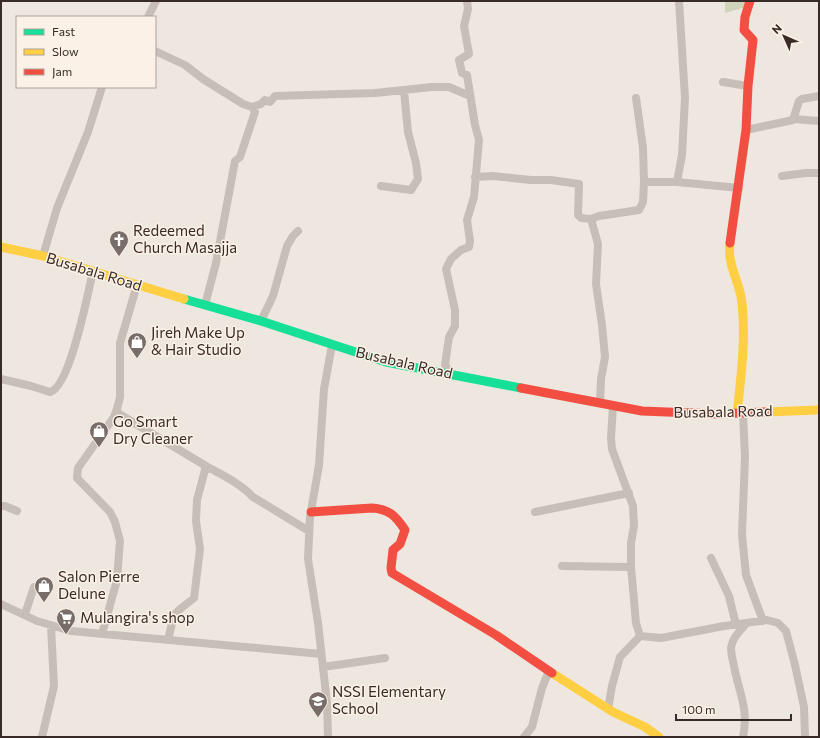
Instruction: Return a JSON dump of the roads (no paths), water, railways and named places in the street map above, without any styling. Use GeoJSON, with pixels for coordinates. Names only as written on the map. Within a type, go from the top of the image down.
{"type":"FeatureCollection","features":[{"type":"Feature","properties":{"kind":"street"},"geometry":{"type":"LineString","coordinates":[[148,16],[156,1]]}},
{"type":"Feature","properties":{"kind":"street"},"geometry":{"type":"LineString","coordinates":[[452,375],[445,365],[449,337],[455,326],[455,310],[446,269],[451,259],[461,250],[469,247],[470,241],[467,220],[474,197],[479,140],[467,75],[462,73],[459,60],[469,54],[464,26],[468,9],[467,1]]}},
{"type":"Feature","properties":{"kind":"street"},"geometry":{"type":"LineString","coordinates":[[677,182],[682,155],[685,98],[679,1]]}},
{"type":"Feature","properties":{"kind":"street"},"geometry":{"type":"LineString","coordinates":[[750,1],[745,17],[744,30],[753,40],[748,86],[746,130],[730,254],[733,274],[742,300],[743,320],[740,413],[745,457],[742,536],[746,575],[763,621]]}},
{"type":"Feature","properties":{"kind":"street"},"geometry":{"type":"LineString","coordinates":[[156,51],[185,65],[203,79],[243,104],[252,107],[261,104],[265,100],[270,102],[275,96],[375,94],[432,87],[449,87],[470,96]]}},
{"type":"Feature","properties":{"kind":"street"},"geometry":{"type":"LineString","coordinates":[[723,82],[748,86]]}},
{"type":"Feature","properties":{"kind":"street"},"geometry":{"type":"LineString","coordinates":[[43,256],[57,208],[88,132],[102,88]]}},
{"type":"Feature","properties":{"kind":"street"},"geometry":{"type":"LineString","coordinates":[[381,186],[411,190],[418,178],[416,163],[408,132],[404,91]]}},
{"type":"Feature","properties":{"kind":"street"},"geometry":{"type":"LineString","coordinates":[[794,119],[799,101],[802,99],[819,96]]}},
{"type":"Feature","properties":{"kind":"street"},"geometry":{"type":"LineString","coordinates":[[475,177],[492,176],[531,180],[551,180],[579,184],[578,215],[581,218],[591,219],[600,216],[639,210],[643,202],[644,182],[643,148],[636,98]]}},
{"type":"Feature","properties":{"kind":"street"},"geometry":{"type":"LineString","coordinates":[[205,305],[216,263],[235,161],[240,157],[255,112],[252,107]]}},
{"type":"Feature","properties":{"kind":"street"},"geometry":{"type":"LineString","coordinates":[[746,130],[783,123],[794,119],[819,121]]}},
{"type":"Feature","properties":{"kind":"street"},"geometry":{"type":"LineString","coordinates":[[782,176],[806,172],[819,173]]}},
{"type":"Feature","properties":{"kind":"street"},"geometry":{"type":"LineString","coordinates":[[644,182],[677,182],[739,188]]}},
{"type":"Feature","properties":{"kind":"street"},"geometry":{"type":"LineString","coordinates":[[591,219],[598,244],[596,284],[602,325],[604,357],[600,403]]}},
{"type":"Feature","properties":{"kind":"street"},"geometry":{"type":"LineString","coordinates":[[261,321],[273,296],[287,246],[298,231]]}},
{"type":"Feature","properties":{"kind":"street","name":"Busabala Road"},"geometry":{"type":"LineString","coordinates":[[1,247],[43,256],[261,321],[386,362],[642,411],[676,413],[740,413],[819,410]]}},
{"type":"Feature","properties":{"kind":"street"},"geometry":{"type":"LineString","coordinates":[[1,379],[50,392],[56,389],[61,382],[80,329],[93,271]]}},
{"type":"Feature","properties":{"kind":"street"},"geometry":{"type":"LineString","coordinates":[[102,634],[117,580],[120,554],[119,532],[110,512],[80,482],[76,475],[78,468],[116,412],[120,397],[120,344],[137,285]]}},
{"type":"Feature","properties":{"kind":"street"},"geometry":{"type":"LineString","coordinates":[[328,737],[327,703],[323,667],[308,559],[311,512],[319,465],[324,389],[332,345]]}},
{"type":"Feature","properties":{"kind":"street"},"geometry":{"type":"LineString","coordinates":[[613,406],[611,443],[633,506],[634,526],[631,543],[631,567],[636,623],[640,636]]}},
{"type":"Feature","properties":{"kind":"street"},"geometry":{"type":"LineString","coordinates":[[116,412],[206,466],[230,478],[253,497],[309,531]]}},
{"type":"Feature","properties":{"kind":"street"},"geometry":{"type":"LineString","coordinates":[[168,640],[174,615],[194,598],[200,549],[196,521],[197,500],[206,466]]}},
{"type":"Feature","properties":{"kind":"street"},"geometry":{"type":"LineString","coordinates":[[535,512],[629,493]]}},
{"type":"Feature","properties":{"kind":"street"},"geometry":{"type":"LineString","coordinates":[[1,506],[5,506],[18,512]]}},
{"type":"Feature","properties":{"kind":"street"},"geometry":{"type":"LineString","coordinates":[[311,512],[347,509],[384,509],[392,514],[401,522],[405,530],[400,544],[394,550],[391,568],[392,572],[496,635],[548,671],[608,709],[645,727],[659,737]]}},
{"type":"Feature","properties":{"kind":"street"},"geometry":{"type":"LineString","coordinates":[[711,558],[729,596],[736,625]]}},
{"type":"Feature","properties":{"kind":"street"},"geometry":{"type":"LineString","coordinates":[[562,566],[631,567]]}},
{"type":"Feature","properties":{"kind":"street"},"geometry":{"type":"LineString","coordinates":[[24,614],[34,587]]}},
{"type":"Feature","properties":{"kind":"street"},"geometry":{"type":"LineString","coordinates":[[1,604],[37,621],[71,631],[321,654]]}},
{"type":"Feature","properties":{"kind":"street"},"geometry":{"type":"LineString","coordinates":[[640,636],[661,638],[767,620],[778,623],[786,632],[804,707],[805,737]]}},
{"type":"Feature","properties":{"kind":"street"},"geometry":{"type":"LineString","coordinates":[[743,737],[746,723],[745,706],[736,678],[731,647],[736,635],[746,624]]}},
{"type":"Feature","properties":{"kind":"street"},"geometry":{"type":"LineString","coordinates":[[42,737],[54,686],[52,626]]}},
{"type":"Feature","properties":{"kind":"street"},"geometry":{"type":"LineString","coordinates":[[608,709],[612,686],[620,658],[640,636]]}},
{"type":"Feature","properties":{"kind":"street"},"geometry":{"type":"LineString","coordinates":[[323,667],[385,658]]}},
{"type":"Feature","properties":{"kind":"street"},"geometry":{"type":"LineString","coordinates":[[524,737],[532,727],[548,671]]}},
{"type":"Feature","properties":{"kind":"place","name":"Redeemed Church Masajja"},"geometry":{"type":"Point","coordinates":[119,257]}},
{"type":"Feature","properties":{"kind":"place","name":"Jireh Make Up & Hair Studio"},"geometry":{"type":"Point","coordinates":[137,359]}},
{"type":"Feature","properties":{"kind":"place","name":"Go Smart Dry Cleaner"},"geometry":{"type":"Point","coordinates":[99,448]}},
{"type":"Feature","properties":{"kind":"place","name":"Salon Pierre Delune"},"geometry":{"type":"Point","coordinates":[44,603]}},
{"type":"Feature","properties":{"kind":"place","name":"Mulangira's shop"},"geometry":{"type":"Point","coordinates":[66,635]}},
{"type":"Feature","properties":{"kind":"place","name":"NSSI Elementary School"},"geometry":{"type":"Point","coordinates":[318,718]}}]}
